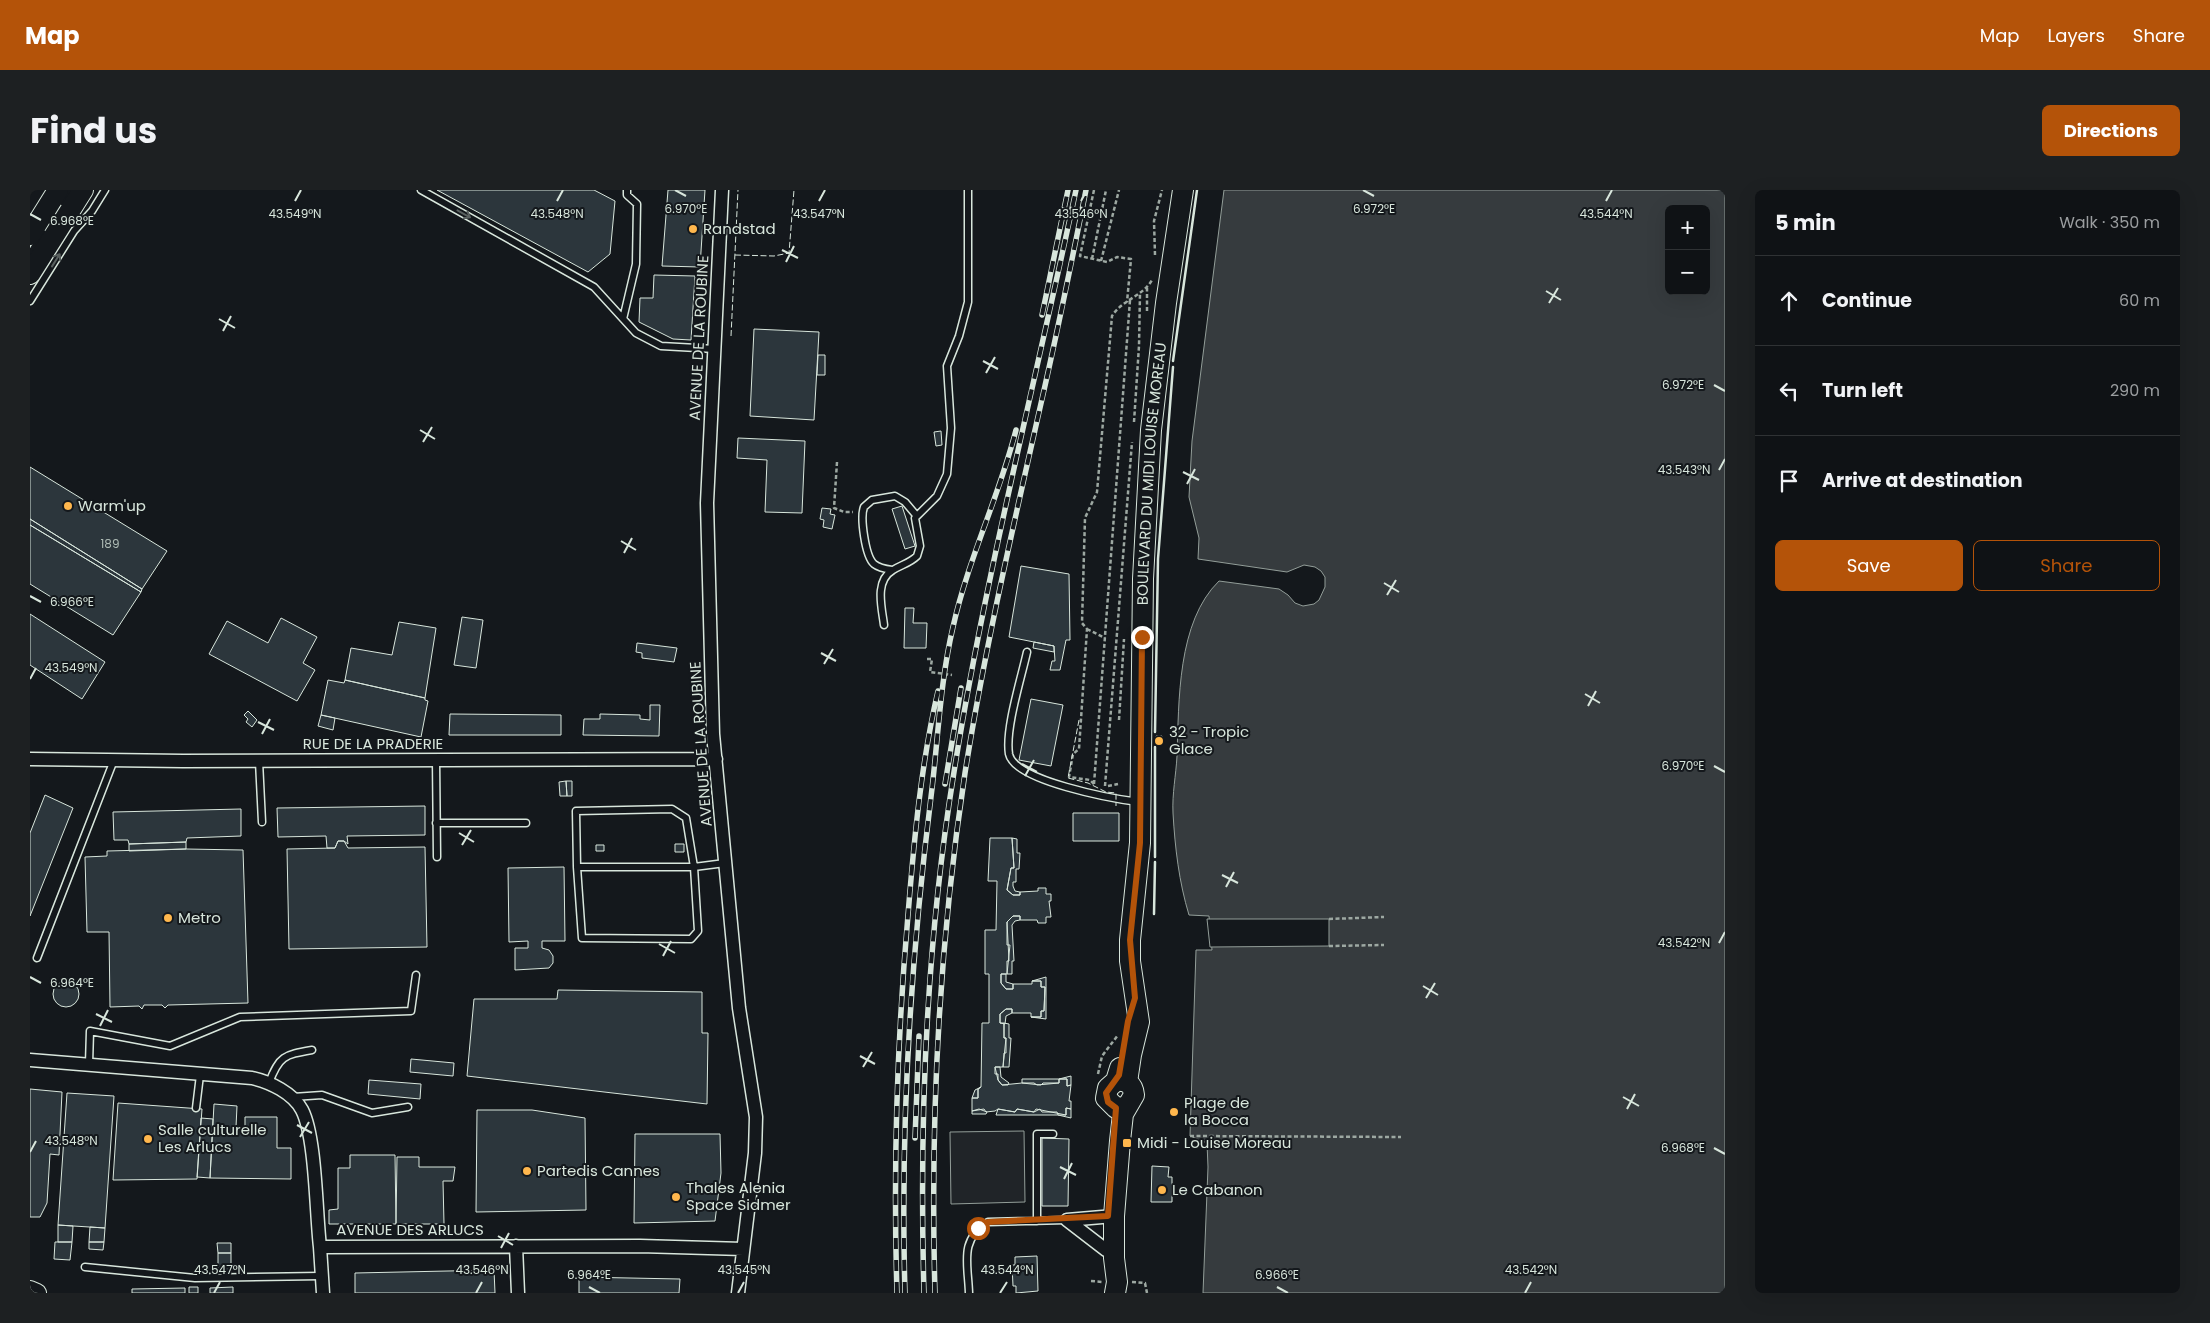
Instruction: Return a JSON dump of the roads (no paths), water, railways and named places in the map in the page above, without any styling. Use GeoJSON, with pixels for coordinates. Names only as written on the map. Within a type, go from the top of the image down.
{"type":"FeatureCollection","features":[{"type":"Feature","properties":{"kind":"main road"},"geometry":{"type":"LineString","coordinates":[[30,235],[63,211],[83,190]]}},
{"type":"Feature","properties":{"kind":"main road","name":"BOULEVARD DU MIDI LOUISE MOREAU"},"geometry":{"type":"LineString","coordinates":[[1106,1293],[1106,1250],[1120,1141],[1121,1108],[1108,1102],[1106,1093],[1110,1084],[1122,1081],[1119,1075],[1128,1021],[1135,998],[1130,940],[1137,877],[1143,589],[1152,430],[1166,303],[1183,190]]}},
{"type":"Feature","properties":{"kind":"main road"},"geometry":{"type":"LineString","coordinates":[[30,274],[63,211]]}},
{"type":"Feature","properties":{"kind":"main road","name":"BOULEVARD DU MIDI LOUISE MOREAU"},"geometry":{"type":"LineString","coordinates":[[1111,1216],[1117,1282],[1115,1293]]}},
{"type":"Feature","properties":{"kind":"main road"},"geometry":{"type":"LineString","coordinates":[[30,1290],[37,1293]]}},
{"type":"Feature","properties":{"kind":"street","name":"AVENUE DE LA ROUBINE"},"geometry":{"type":"LineString","coordinates":[[722,190],[708,503],[716,759],[739,1008],[756,1117],[755,1153],[738,1293]]}},
{"type":"Feature","properties":{"kind":"street","name":"RUE DE LA PRADERIE"},"geometry":{"type":"LineString","coordinates":[[30,759],[258,761],[716,759]]}},
{"type":"Feature","properties":{"kind":"street","name":"AVENUE DES ARLUCS"},"geometry":{"type":"LineString","coordinates":[[30,1060],[252,1078],[269,1083],[290,1097],[302,1110],[310,1135],[320,1247],[516,1246],[743,1249]]}},
{"type":"Feature","properties":{"kind":"street"},"geometry":{"type":"LineString","coordinates":[[1067,1220],[1111,1216]]}},
{"type":"Feature","properties":{"kind":"street"},"geometry":{"type":"LineString","coordinates":[[1067,1220],[1106,1250]]}},
{"type":"Feature","properties":{"kind":"street"},"geometry":{"type":"LineString","coordinates":[[516,1246],[518,1293]]}},
{"type":"Feature","properties":{"kind":"street"},"geometry":{"type":"LineString","coordinates":[[320,1247],[323,1293]]}},
{"type":"Feature","properties":{"kind":"lane"},"geometry":{"type":"LineString","coordinates":[[30,301],[70,190]]}},
{"type":"Feature","properties":{"kind":"lane"},"geometry":{"type":"LineString","coordinates":[[63,211],[92,211],[105,190]]}},
{"type":"Feature","properties":{"kind":"lane"},"geometry":{"type":"LineString","coordinates":[[421,190],[594,287],[636,332],[661,346],[715,349]]}},
{"type":"Feature","properties":{"kind":"lane"},"geometry":{"type":"LineString","coordinates":[[623,319],[636,264],[637,204],[627,195],[627,190]]}},
{"type":"Feature","properties":{"kind":"lane"},"geometry":{"type":"LineString","coordinates":[[884,625],[881,589],[886,576],[892,570],[912,561],[920,551],[914,524],[916,515],[937,496],[947,474],[951,428],[947,366],[959,336],[968,302],[968,190]]}},
{"type":"Feature","properties":{"kind":"lane"},"geometry":{"type":"LineString","coordinates":[[30,254],[63,211]]}},
{"type":"Feature","properties":{"kind":"lane"},"geometry":{"type":"LineString","coordinates":[[892,570],[878,567],[870,559],[862,511],[872,500],[889,495],[901,498],[916,515]]}},
{"type":"Feature","properties":{"kind":"lane"},"geometry":{"type":"LineString","coordinates":[[1027,652],[1010,732],[1009,753],[1011,761],[1022,771],[1059,784],[1104,797],[1140,802]]}},
{"type":"Feature","properties":{"kind":"lane"},"geometry":{"type":"LineString","coordinates":[[436,759],[437,857]]}},
{"type":"Feature","properties":{"kind":"lane"},"geometry":{"type":"LineString","coordinates":[[37,958],[114,760]]}},
{"type":"Feature","properties":{"kind":"lane"},"geometry":{"type":"LineString","coordinates":[[258,761],[262,822]]}},
{"type":"Feature","properties":{"kind":"lane"},"geometry":{"type":"LineString","coordinates":[[672,809],[686,818],[694,867],[698,931],[691,939],[582,938],[577,867],[576,811],[672,809]]}},
{"type":"Feature","properties":{"kind":"lane"},"geometry":{"type":"LineString","coordinates":[[436,823],[526,823]]}},
{"type":"Feature","properties":{"kind":"lane"},"geometry":{"type":"LineString","coordinates":[[577,867],[694,867],[725,863]]}},
{"type":"Feature","properties":{"kind":"lane"},"geometry":{"type":"LineString","coordinates":[[89,1064],[90,1031],[170,1046],[240,1017],[411,1011],[416,975]]}},
{"type":"Feature","properties":{"kind":"lane"},"geometry":{"type":"LineString","coordinates":[[269,1083],[275,1067],[287,1054],[312,1050]]}},
{"type":"Feature","properties":{"kind":"lane"},"geometry":{"type":"LineString","coordinates":[[196,1108],[200,1075]]}},
{"type":"Feature","properties":{"kind":"lane"},"geometry":{"type":"LineString","coordinates":[[290,1097],[322,1094],[372,1113],[408,1107]]}},
{"type":"Feature","properties":{"kind":"lane"},"geometry":{"type":"LineString","coordinates":[[1036,1221],[1036,1134],[1053,1134]]}},
{"type":"Feature","properties":{"kind":"lane"},"geometry":{"type":"LineString","coordinates":[[968,1293],[968,1244],[971,1236],[988,1222],[1067,1220]]}},
{"type":"Feature","properties":{"kind":"lane"},"geometry":{"type":"LineString","coordinates":[[85,1267],[195,1278],[321,1276]]}},
{"type":"Feature","properties":{"kind":"railway"},"geometry":{"type":"LineString","coordinates":[[1042,315],[1068,190]]}},
{"type":"Feature","properties":{"kind":"railway"},"geometry":{"type":"LineString","coordinates":[[924,1293],[924,1097],[931,967],[944,837],[966,699],[980,626],[1076,190]]}},
{"type":"Feature","properties":{"kind":"railway"},"geometry":{"type":"LineString","coordinates":[[935,1293],[935,1097],[943,967],[956,838],[965,773],[991,632],[1054,347],[1086,190]]}},
{"type":"Feature","properties":{"kind":"railway"},"geometry":{"type":"LineString","coordinates":[[905,1293],[904,1168],[908,1045],[917,922],[942,690],[959,602],[1016,430]]}},
{"type":"Feature","properties":{"kind":"railway"},"geometry":{"type":"LineString","coordinates":[[945,784],[961,688]]}},
{"type":"Feature","properties":{"kind":"railway"},"geometry":{"type":"LineString","coordinates":[[897,1293],[896,1151],[904,962],[919,802],[927,746],[938,691]]}},
{"type":"Feature","properties":{"kind":"railway"},"geometry":{"type":"LineString","coordinates":[[915,1138],[919,1036]]}},
{"type":"Feature","properties":{"kind":"place","name":"Randstad"},"geometry":{"type":"Point","coordinates":[693,229]}},
{"type":"Feature","properties":{"kind":"place","name":"Warm'up"},"geometry":{"type":"Point","coordinates":[68,506]}},
{"type":"Feature","properties":{"kind":"place","name":"32 - Tropic Glace"},"geometry":{"type":"Point","coordinates":[1159,741]}},
{"type":"Feature","properties":{"kind":"place","name":"Metro"},"geometry":{"type":"Point","coordinates":[168,918]}},
{"type":"Feature","properties":{"kind":"place","name":"Plage de la Bocca"},"geometry":{"type":"Point","coordinates":[1174,1112]}},
{"type":"Feature","properties":{"kind":"place","name":"Salle culturelle Les Arlucs"},"geometry":{"type":"Point","coordinates":[148,1139]}},
{"type":"Feature","properties":{"kind":"place","name":"Midi - Louise Moreau"},"geometry":{"type":"Point","coordinates":[1127,1143]}},
{"type":"Feature","properties":{"kind":"place","name":"Partedis Cannes"},"geometry":{"type":"Point","coordinates":[527,1171]}},
{"type":"Feature","properties":{"kind":"place","name":"Le Cabanon"},"geometry":{"type":"Point","coordinates":[1162,1190]}},
{"type":"Feature","properties":{"kind":"place","name":"Thales Alenia Space Sidmer"},"geometry":{"type":"Point","coordinates":[676,1197]}}]}
